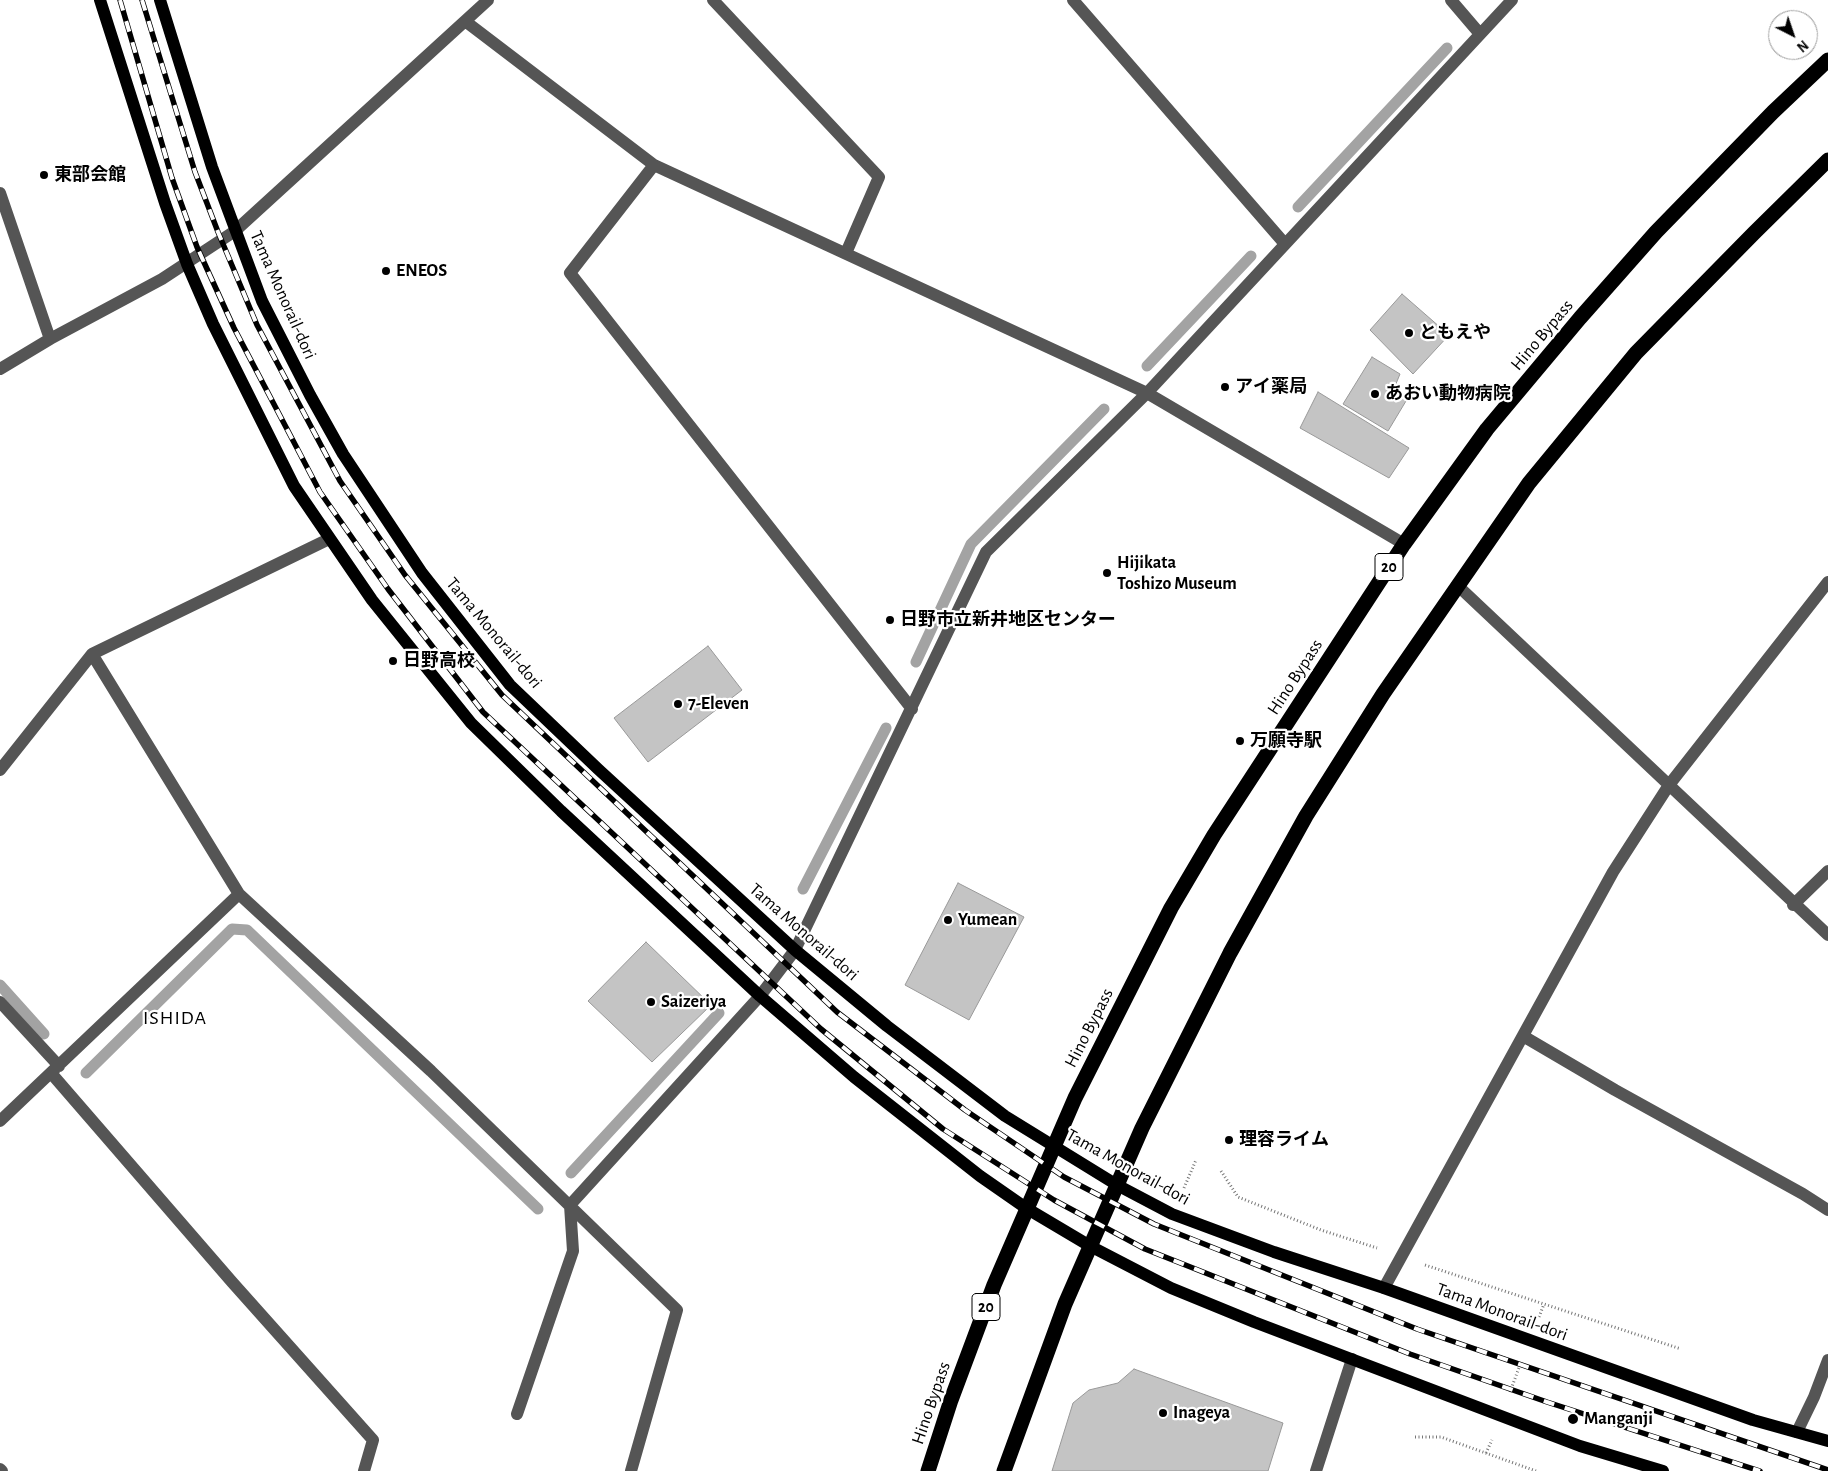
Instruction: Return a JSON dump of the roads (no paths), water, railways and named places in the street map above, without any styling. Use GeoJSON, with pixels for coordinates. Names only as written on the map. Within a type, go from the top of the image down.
{"type":"FeatureCollection","features":[{"type":"Feature","properties":{"kind":"highway","name":"Hino Bypass"},"geometry":{"type":"LineString","coordinates":[[928,1471],[951,1400],[994,1285],[1053,1147],[1079,1090],[1171,908],[1209,843],[1404,544],[1487,430],[1580,318],[1656,232],[1828,60]]}},
{"type":"Feature","properties":{"kind":"highway"},"geometry":{"type":"LineString","coordinates":[[1004,1471],[1065,1304],[1142,1128],[1230,953],[1306,816],[1383,694],[1529,483],[1636,354],[1828,160]]}},
{"type":"Feature","properties":{"kind":"main road"},"geometry":{"type":"LineString","coordinates":[[100,0],[164,204],[187,264],[213,324],[294,486],[372,600],[472,723],[561,811],[760,996],[854,1077],[980,1176],[1026,1208],[1090,1246],[1171,1288],[1254,1322],[1580,1446],[1663,1471]]}},
{"type":"Feature","properties":{"kind":"main road","name":"Tama Monorail-dori"},"geometry":{"type":"LineString","coordinates":[[160,0],[212,167],[262,301],[310,395],[343,454],[422,573],[510,685],[598,769],[795,950],[886,1026],[1005,1116],[1117,1185],[1172,1214],[1274,1252],[1384,1288],[1753,1420],[1828,1441]]}},
{"type":"Feature","properties":{"kind":"street"},"geometry":{"type":"LineString","coordinates":[[0,369],[50,339],[187,264],[235,231],[488,0]]}},
{"type":"Feature","properties":{"kind":"street"},"geometry":{"type":"LineString","coordinates":[[713,0],[879,177],[846,253]]}},
{"type":"Feature","properties":{"kind":"street"},"geometry":{"type":"LineString","coordinates":[[1073,0],[1285,244]]}},
{"type":"Feature","properties":{"kind":"street"},"geometry":{"type":"LineString","coordinates":[[1451,0],[1480,34]]}},
{"type":"Feature","properties":{"kind":"street"},"geometry":{"type":"LineString","coordinates":[[517,1414],[573,1251],[570,1205],[760,996],[795,950],[986,552],[1147,393],[1512,0]]}},
{"type":"Feature","properties":{"kind":"street"},"geometry":{"type":"LineString","coordinates":[[465,21],[654,165],[1147,393],[1404,544]]}},
{"type":"Feature","properties":{"kind":"street"},"geometry":{"type":"LineString","coordinates":[[654,165],[570,273],[912,709]]}},
{"type":"Feature","properties":{"kind":"street"},"geometry":{"type":"LineString","coordinates":[[0,193],[50,339]]}},
{"type":"Feature","properties":{"kind":"street"},"geometry":{"type":"LineString","coordinates":[[0,770],[92,654],[329,539]]}},
{"type":"Feature","properties":{"kind":"street"},"geometry":{"type":"LineString","coordinates":[[1384,1288],[1613,872],[1669,785],[1828,582]]}},
{"type":"Feature","properties":{"kind":"street"},"geometry":{"type":"LineString","coordinates":[[1457,585],[1828,936]]}},
{"type":"Feature","properties":{"kind":"street"},"geometry":{"type":"LineString","coordinates":[[92,654],[239,894],[431,1070],[677,1310],[631,1471]]}},
{"type":"Feature","properties":{"kind":"street"},"geometry":{"type":"LineString","coordinates":[[1794,904],[1828,871]]}},
{"type":"Feature","properties":{"kind":"street"},"geometry":{"type":"LineString","coordinates":[[0,1121],[239,894]]}},
{"type":"Feature","properties":{"kind":"street"},"geometry":{"type":"LineString","coordinates":[[0,1002],[232,1282],[374,1440],[364,1471]]}},
{"type":"Feature","properties":{"kind":"street"},"geometry":{"type":"LineString","coordinates":[[1523,1036],[1615,1090],[1803,1194],[1828,1210]]}},
{"type":"Feature","properties":{"kind":"street"},"geometry":{"type":"LineString","coordinates":[[1316,1471],[1352,1359]]}},
{"type":"Feature","properties":{"kind":"street"},"geometry":{"type":"LineString","coordinates":[[1797,1432],[1814,1397],[1828,1360]]}},
{"type":"Feature","properties":{"kind":"waterway"},"geometry":{"type":"LineString","coordinates":[[1298,207],[1447,48]]}},
{"type":"Feature","properties":{"kind":"waterway"},"geometry":{"type":"LineString","coordinates":[[1147,366],[1251,256]]}},
{"type":"Feature","properties":{"kind":"waterway"},"geometry":{"type":"LineString","coordinates":[[916,662],[971,544],[1104,409]]}},
{"type":"Feature","properties":{"kind":"waterway"},"geometry":{"type":"LineString","coordinates":[[803,889],[886,728]]}},
{"type":"Feature","properties":{"kind":"waterway"},"geometry":{"type":"LineString","coordinates":[[86,1073],[232,929],[247,930],[538,1209]]}},
{"type":"Feature","properties":{"kind":"waterway"},"geometry":{"type":"LineString","coordinates":[[0,985],[44,1034]]}},
{"type":"Feature","properties":{"kind":"waterway"},"geometry":{"type":"LineString","coordinates":[[571,1173],[719,1013]]}},
{"type":"Feature","properties":{"kind":"railway"},"geometry":{"type":"LineString","coordinates":[[120,0],[172,178],[197,247],[234,328],[320,492],[388,589],[483,712],[821,1029],[943,1129],[1054,1200],[1145,1249],[1410,1354],[1547,1402],[1760,1471]]}},
{"type":"Feature","properties":{"kind":"railway"},"geometry":{"type":"LineString","coordinates":[[142,0],[195,172],[218,232],[257,325],[340,481],[405,575],[502,695],[837,1012],[965,1110],[1064,1177],[1154,1224],[1417,1329],[1828,1470]]}},
{"type":"Feature","properties":{"kind":"place","name":"東部会館"},"geometry":{"type":"Point","coordinates":[44,175]}},
{"type":"Feature","properties":{"kind":"place","name":"ENEOS"},"geometry":{"type":"Point","coordinates":[386,271]}},
{"type":"Feature","properties":{"kind":"place","name":"ともえや"},"geometry":{"type":"Point","coordinates":[1409,333]}},
{"type":"Feature","properties":{"kind":"place","name":"アイ薬局"},"geometry":{"type":"Point","coordinates":[1225,387]}},
{"type":"Feature","properties":{"kind":"place","name":"あおい動物病院"},"geometry":{"type":"Point","coordinates":[1375,394]}},
{"type":"Feature","properties":{"kind":"place","name":"Hijikata Toshizo Museum"},"geometry":{"type":"Point","coordinates":[1107,573]}},
{"type":"Feature","properties":{"kind":"place","name":"日野市立新井地区センター"},"geometry":{"type":"Point","coordinates":[890,620]}},
{"type":"Feature","properties":{"kind":"place","name":"日野高校"},"geometry":{"type":"Point","coordinates":[393,661]}},
{"type":"Feature","properties":{"kind":"place","name":"7-Eleven"},"geometry":{"type":"Point","coordinates":[678,704]}},
{"type":"Feature","properties":{"kind":"place","name":"万願寺駅"},"geometry":{"type":"Point","coordinates":[1240,741]}},
{"type":"Feature","properties":{"kind":"place","name":"Yumean"},"geometry":{"type":"Point","coordinates":[948,920]}},
{"type":"Feature","properties":{"kind":"place","name":"Saizeriya"},"geometry":{"type":"Point","coordinates":[651,1002]}},
{"type":"Feature","properties":{"kind":"place","name":"理容ライム"},"geometry":{"type":"Point","coordinates":[1229,1140]}},
{"type":"Feature","properties":{"kind":"place","name":"Inageya"},"geometry":{"type":"Point","coordinates":[1163,1413]}},
{"type":"Feature","properties":{"kind":"place","name":"Manganji"},"geometry":{"type":"Point","coordinates":[1573,1419]}},
{"type":"Feature","properties":{"kind":"district","name":"ISHIDA"},"geometry":{"type":"Point","coordinates":[175,1018]}}]}
